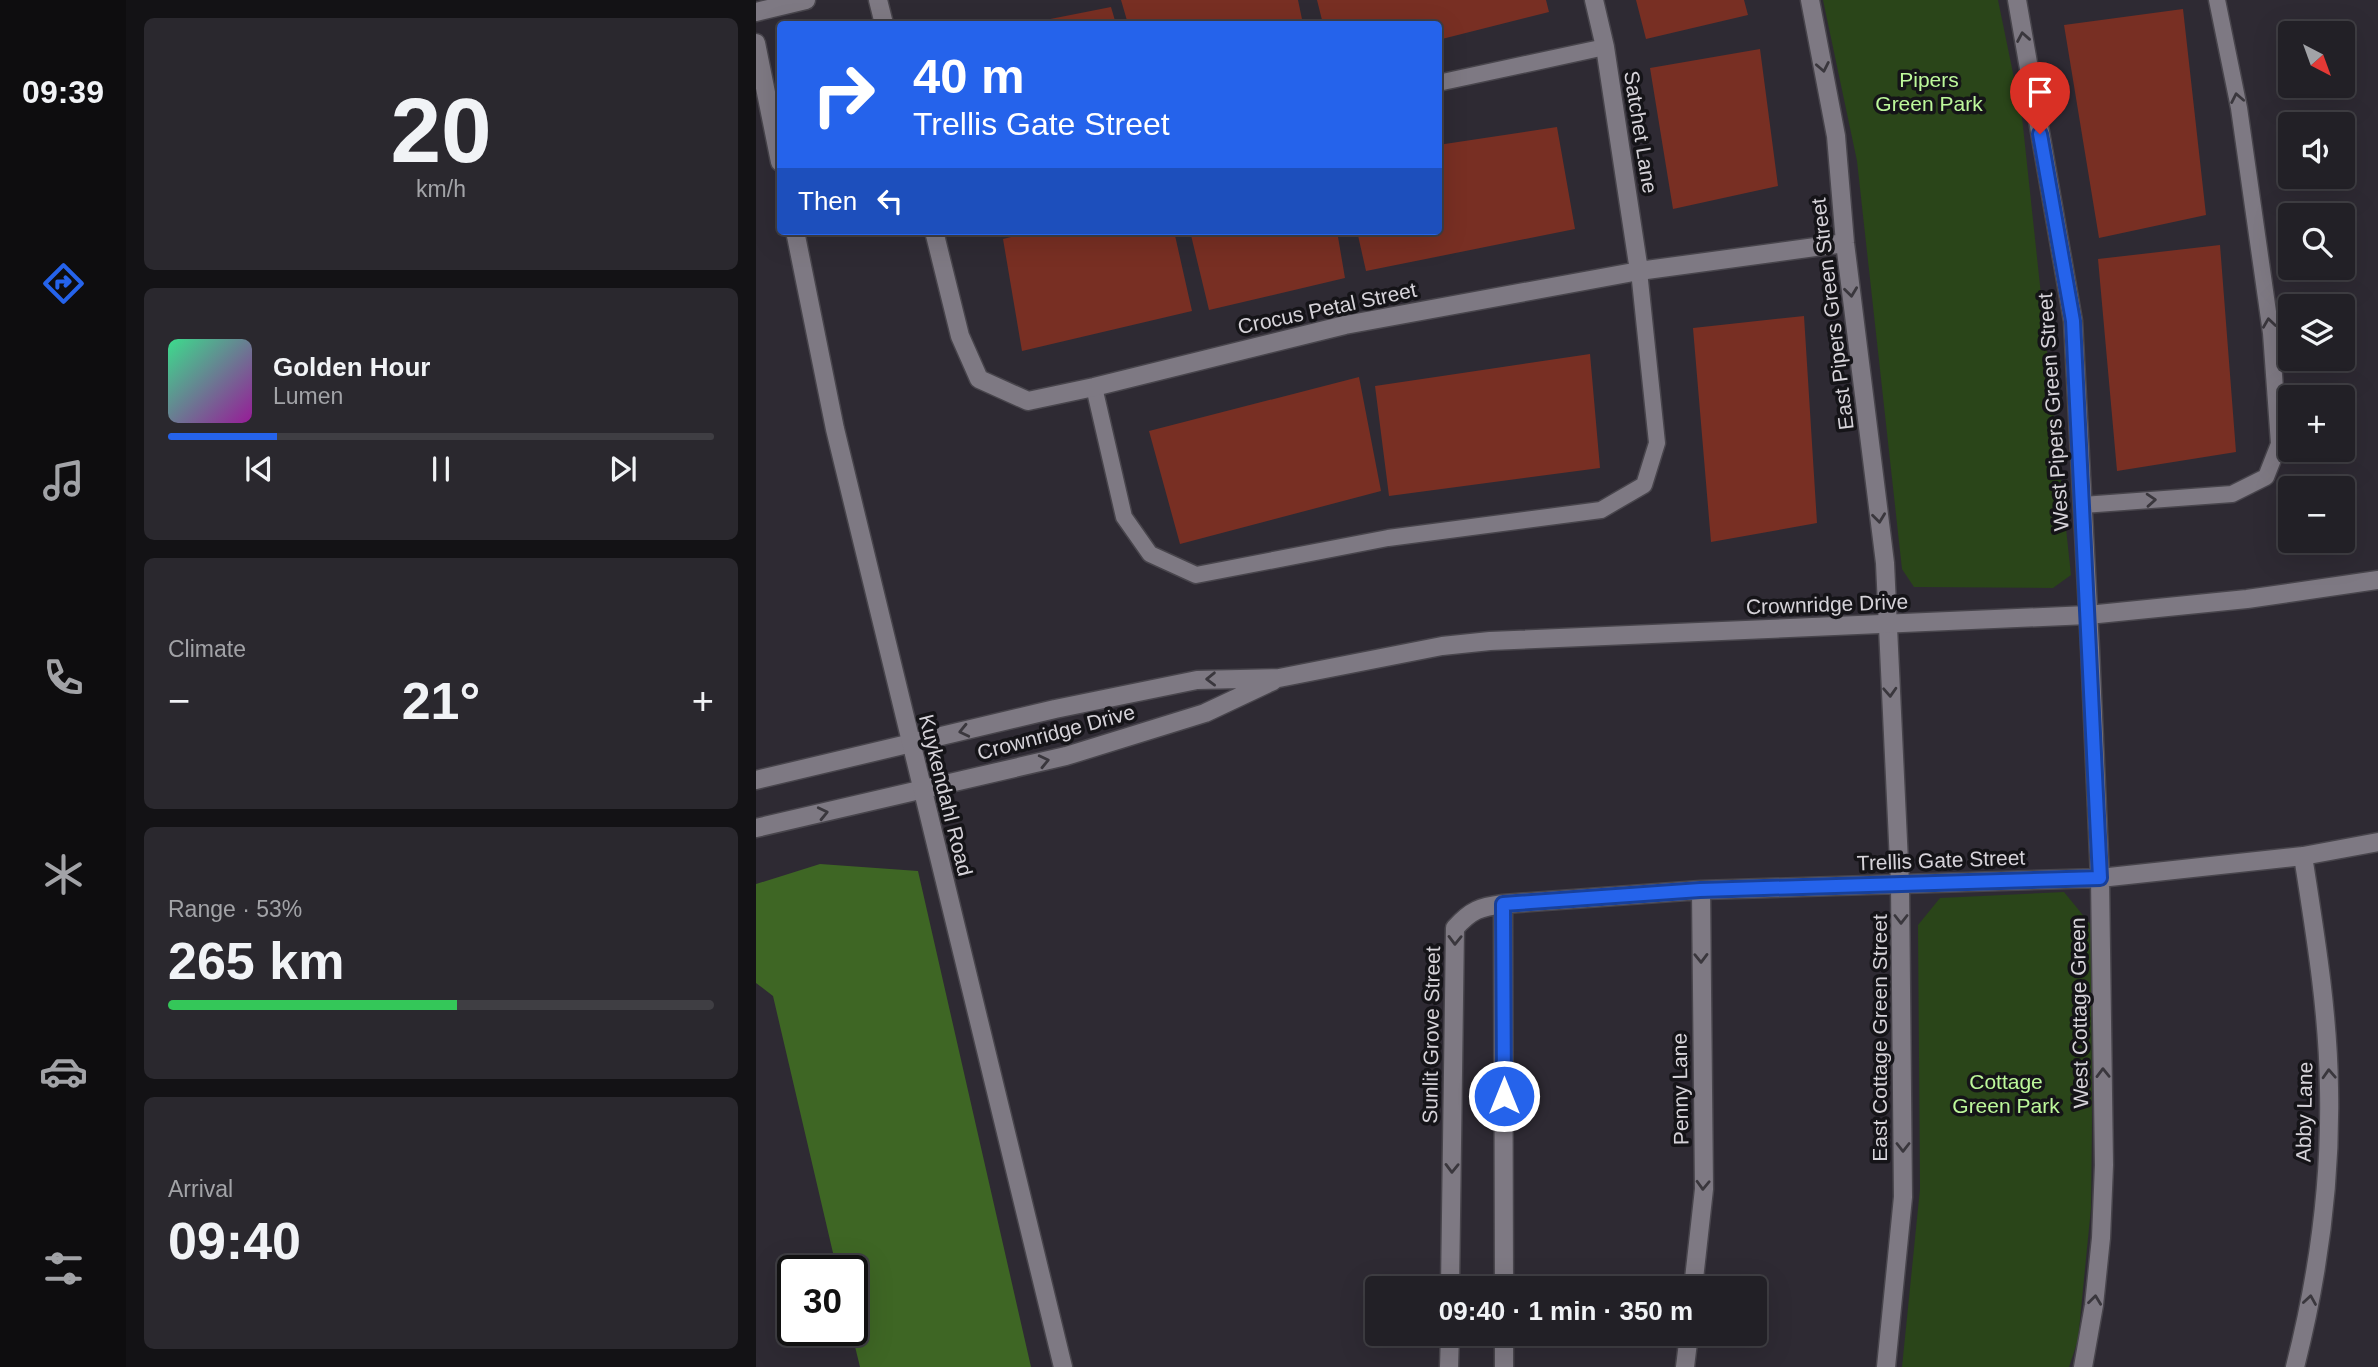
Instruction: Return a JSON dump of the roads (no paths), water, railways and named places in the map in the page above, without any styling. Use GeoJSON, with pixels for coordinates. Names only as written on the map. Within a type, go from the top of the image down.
{"type":"FeatureCollection","features":[{"type":"Feature","properties":{"kind":"street"},"geometry":{"type":"LineString","coordinates":[[756,12],[806,0]]}},
{"type":"Feature","properties":{"kind":"street"},"geometry":{"type":"LineString","coordinates":[[878,0],[883,21]]}},
{"type":"Feature","properties":{"kind":"street","name":"Satchet Lane"},"geometry":{"type":"LineString","coordinates":[[1594,0],[1605,47],[1639,271]]}},
{"type":"Feature","properties":{"kind":"street","name":"East Pipers Green Street"},"geometry":{"type":"LineString","coordinates":[[1810,0],[1836,136],[1845,243],[1885,563],[1887,624]]}},
{"type":"Feature","properties":{"kind":"street","name":"West Pipers Green Street"},"geometry":{"type":"LineString","coordinates":[[2017,0],[2073,321],[2088,615]]}},
{"type":"Feature","properties":{"kind":"street"},"geometry":{"type":"LineString","coordinates":[[756,43],[777,147]]}},
{"type":"Feature","properties":{"kind":"street","name":"Kuykendahl Road"},"geometry":{"type":"LineString","coordinates":[[796,235],[835,429],[1063,1367]]}},
{"type":"Feature","properties":{"kind":"street","name":"Crocus Petal Street"},"geometry":{"type":"LineString","coordinates":[[935,235],[960,336],[979,379],[1028,401],[1345,325],[1639,271],[1845,243]]}},
{"type":"Feature","properties":{"kind":"street","name":"Crownridge Drive"},"geometry":{"type":"LineString","coordinates":[[756,780],[1197,680],[1279,678],[1442,646],[1478,642],[2088,615],[2247,599],[2378,580]]}},
{"type":"Feature","properties":{"kind":"street","name":"West Cottage Green"},"geometry":{"type":"LineString","coordinates":[[2083,1367],[2094,1305],[2104,1177],[2100,878],[2088,615]]}},
{"type":"Feature","properties":{"kind":"street","name":"East Cottage Green Street"},"geometry":{"type":"LineString","coordinates":[[1886,1367],[1903,1197],[1900,884],[1887,624]]}},
{"type":"Feature","properties":{"kind":"street","name":"Crownridge Drive"},"geometry":{"type":"LineString","coordinates":[[756,828],[1066,756],[1205,713],[1279,678]]}},
{"type":"Feature","properties":{"kind":"street","name":"Trellis Gate Street"},"geometry":{"type":"LineString","coordinates":[[1503,904],[1700,890],[2100,878],[2303,856],[2378,842]]}},
{"type":"Feature","properties":{"kind":"street","name":"Abby Lane"},"geometry":{"type":"LineString","coordinates":[[2295,1367],[2306,1324],[2319,1241],[2328,1145],[2329,1088],[2319,961],[2303,856]]}},
{"type":"Feature","properties":{"kind":"street","name":"Penny Lane"},"geometry":{"type":"LineString","coordinates":[[1694,1276],[1704,1189],[1700,890]]}},
{"type":"Feature","properties":{"kind":"street"},"geometry":{"type":"LineString","coordinates":[[1503,904],[1504,1276]]}},
{"type":"Feature","properties":{"kind":"street","name":"Sunlit Grove Street"},"geometry":{"type":"LineString","coordinates":[[1450,1276],[1455,928],[1467,914],[1484,907],[1503,904]]}},
{"type":"Feature","properties":{"kind":"street"},"geometry":{"type":"LineString","coordinates":[[1449,1367],[1450,1346]]}},
{"type":"Feature","properties":{"kind":"street"},"geometry":{"type":"LineString","coordinates":[[1504,1346],[1504,1367]]}},
{"type":"Feature","properties":{"kind":"street"},"geometry":{"type":"LineString","coordinates":[[1685,1367],[1688,1346]]}},
{"type":"Feature","properties":{"kind":"lane"},"geometry":{"type":"LineString","coordinates":[[2083,505],[2232,494],[2266,477],[2279,444],[2271,333],[2239,108],[2217,0]]}},
{"type":"Feature","properties":{"kind":"lane"},"geometry":{"type":"LineString","coordinates":[[1442,82],[1605,47]]}},
{"type":"Feature","properties":{"kind":"lane"},"geometry":{"type":"LineString","coordinates":[[1094,387],[1124,517],[1150,554],[1196,575],[1388,538],[1601,510],[1644,485],[1657,443],[1639,271]]}},
{"type":"Feature","properties":{"kind":"park label","name":"Pipers Green Park"},"geometry":{"type":"Point","coordinates":[1929,91]}},
{"type":"Feature","properties":{"kind":"park label","name":"Cottage Green Park"},"geometry":{"type":"Point","coordinates":[2006,1093]}}]}
